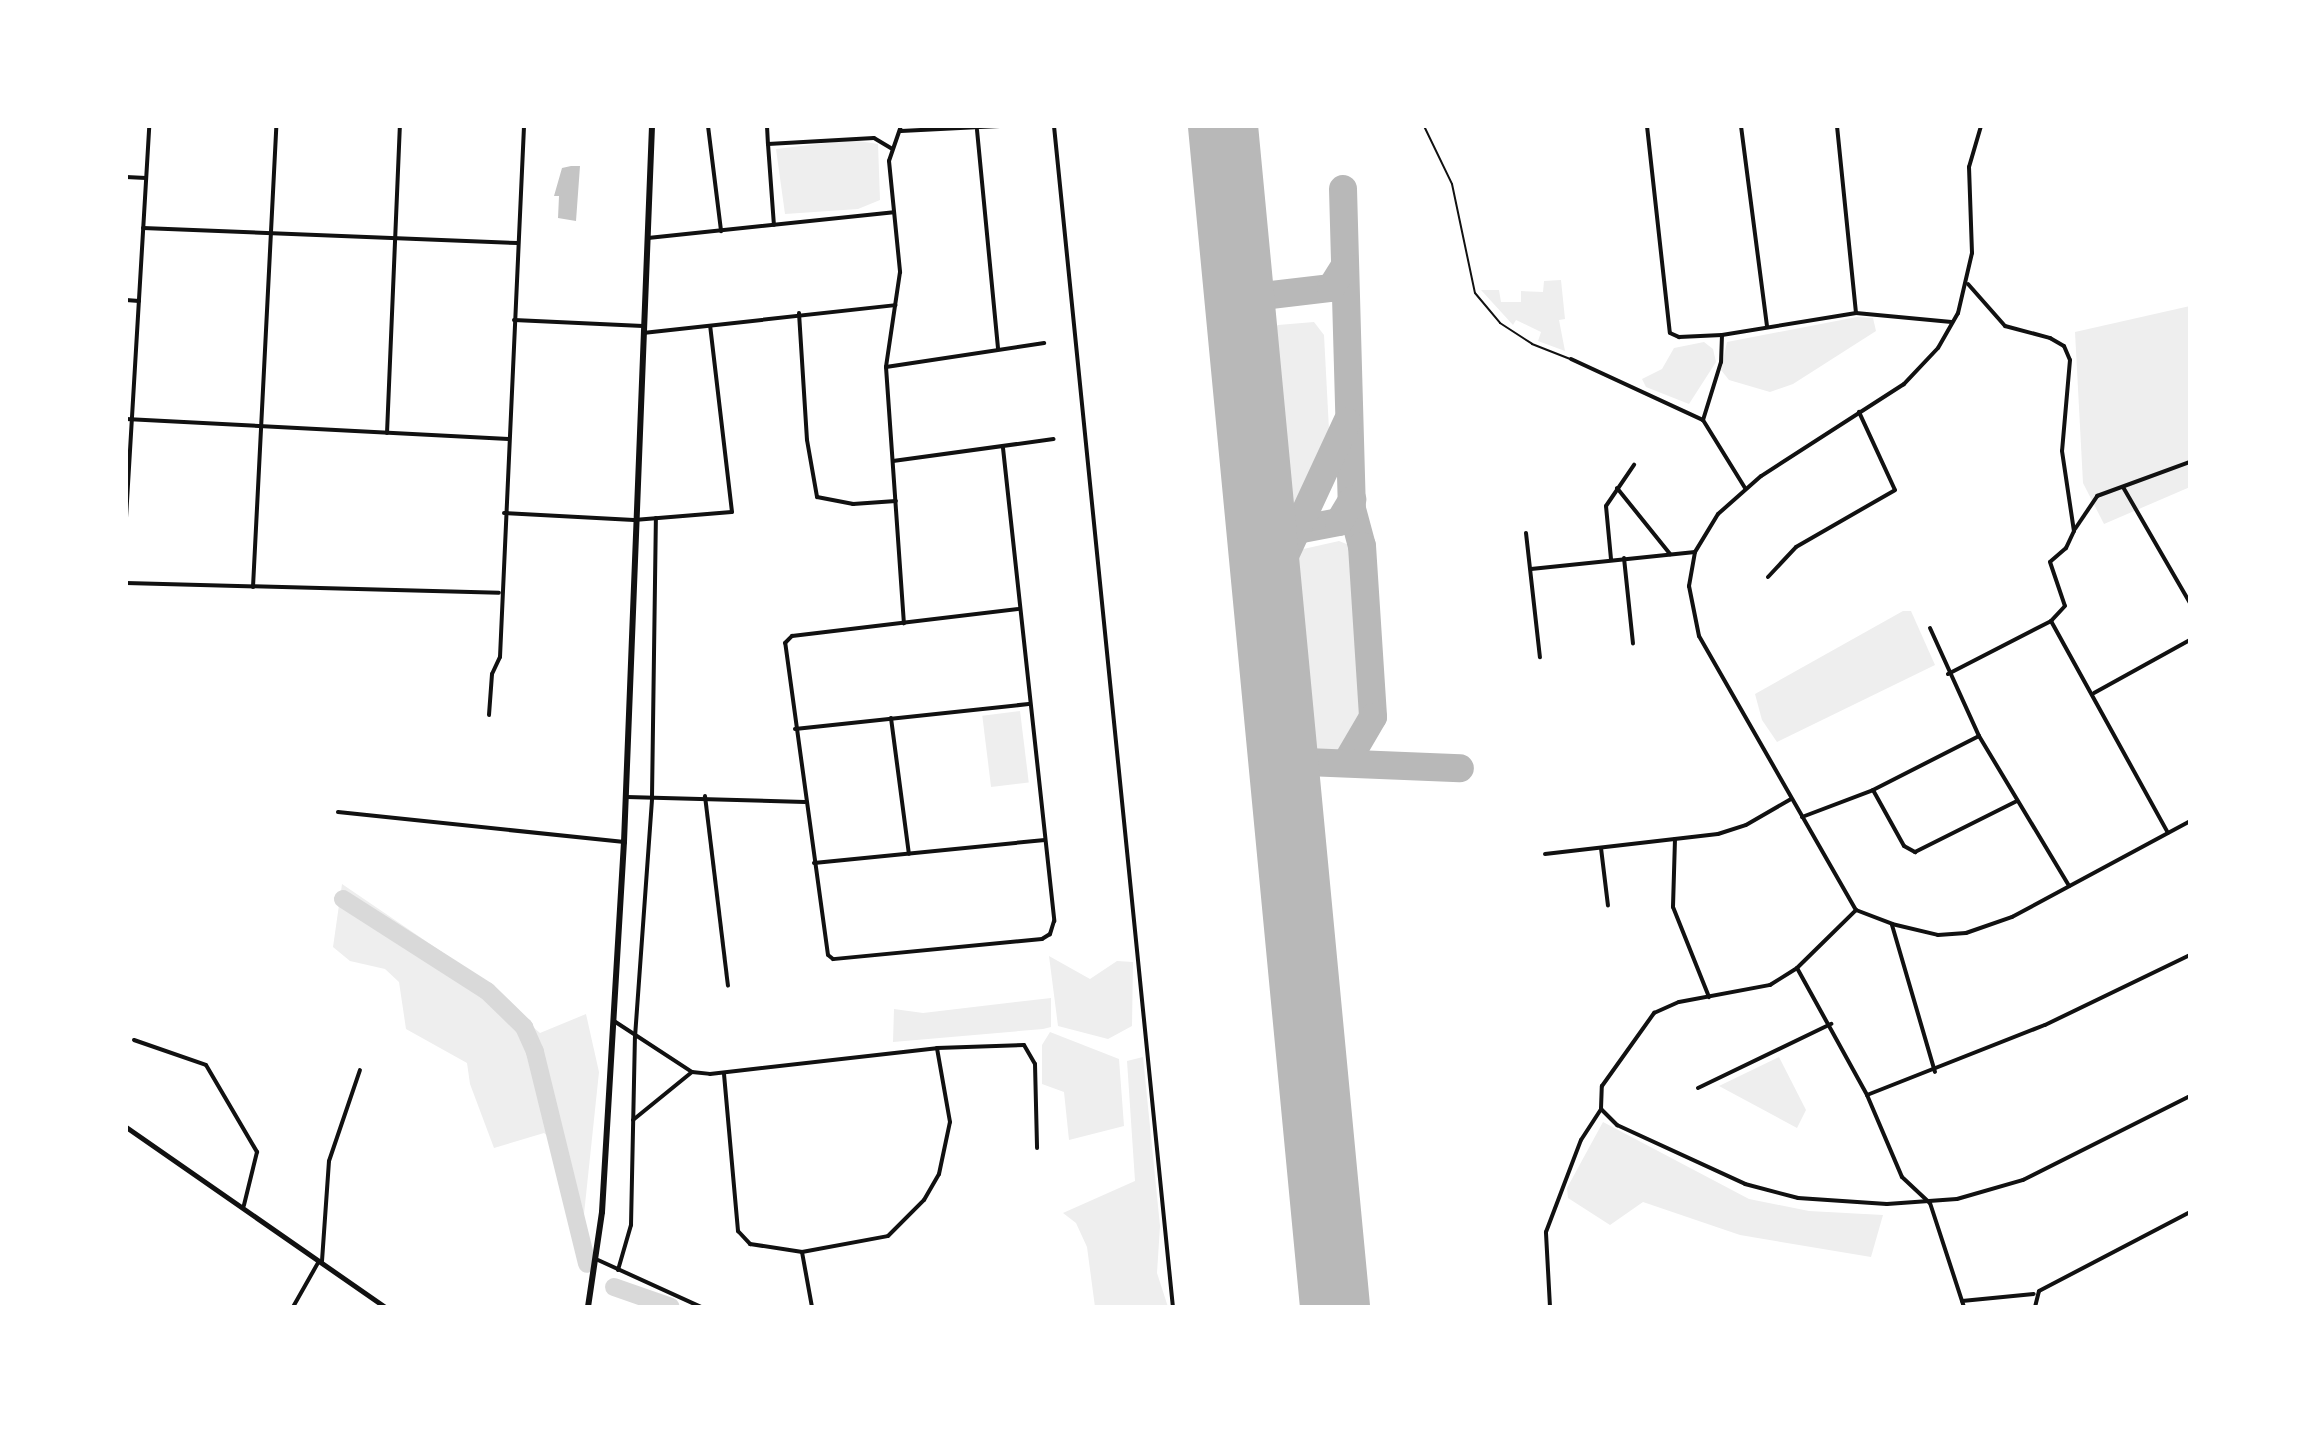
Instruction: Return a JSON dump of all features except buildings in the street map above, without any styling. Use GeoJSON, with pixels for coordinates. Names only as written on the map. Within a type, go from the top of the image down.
{"type":"FeatureCollection","features":[{"type":"Feature","properties":{"kind":"main road"},"geometry":{"type":"LineString","coordinates":[[588,1307],[598,1260],[627,797],[634,520],[652,126]]}},
{"type":"Feature","properties":{"kind":"street"},"geometry":{"type":"LineString","coordinates":[[126,518],[129,419],[149,126]]}},
{"type":"Feature","properties":{"kind":"street"},"geometry":{"type":"LineString","coordinates":[[253,587],[276,126]]}},
{"type":"Feature","properties":{"kind":"street"},"geometry":{"type":"LineString","coordinates":[[387,433],[400,126]]}},
{"type":"Feature","properties":{"kind":"street"},"geometry":{"type":"LineString","coordinates":[[489,715],[492,674],[500,657],[500,593],[524,126]]}},
{"type":"Feature","properties":{"kind":"street"},"geometry":{"type":"LineString","coordinates":[[708,126],[721,231]]}},
{"type":"Feature","properties":{"kind":"street"},"geometry":{"type":"LineString","coordinates":[[767,126],[774,225]]}},
{"type":"Feature","properties":{"kind":"street"},"geometry":{"type":"LineString","coordinates":[[904,623],[886,367],[900,272],[892,149],[901,129],[977,130],[1000,126]]}},
{"type":"Feature","properties":{"kind":"street"},"geometry":{"type":"LineString","coordinates":[[1054,126],[1061,161],[1173,1307]]}},
{"type":"Feature","properties":{"kind":"street"},"geometry":{"type":"LineString","coordinates":[[1647,126],[1670,333],[1679,337],[1722,335],[1856,313],[1952,322]]}},
{"type":"Feature","properties":{"kind":"street"},"geometry":{"type":"LineString","coordinates":[[1741,126],[1767,326]]}},
{"type":"Feature","properties":{"kind":"street"},"geometry":{"type":"LineString","coordinates":[[1837,126],[1856,313]]}},
{"type":"Feature","properties":{"kind":"street"},"geometry":{"type":"LineString","coordinates":[[1981,126],[1969,167],[1968,284],[1938,348],[1904,384],[1745,488],[1718,514],[1695,552],[1689,586],[1699,636],[1856,910],[1892,924],[1938,935],[1966,933],[2012,917],[2190,821]]}},
{"type":"Feature","properties":{"kind":"street"},"geometry":{"type":"LineString","coordinates":[[977,130],[998,349]]}},
{"type":"Feature","properties":{"kind":"street"},"geometry":{"type":"LineString","coordinates":[[768,144],[874,138],[892,149]]}},
{"type":"Feature","properties":{"kind":"street"},"geometry":{"type":"LineString","coordinates":[[126,177],[146,178]]}},
{"type":"Feature","properties":{"kind":"street"},"geometry":{"type":"LineString","coordinates":[[645,239],[894,212]]}},
{"type":"Feature","properties":{"kind":"street"},"geometry":{"type":"LineString","coordinates":[[143,228],[518,243]]}},
{"type":"Feature","properties":{"kind":"street"},"geometry":{"type":"LineString","coordinates":[[1968,284],[2005,326],[2050,338],[2068,351],[2072,385],[2062,451],[2074,531]]}},
{"type":"Feature","properties":{"kind":"street"},"geometry":{"type":"LineString","coordinates":[[126,300],[139,301]]}},
{"type":"Feature","properties":{"kind":"street"},"geometry":{"type":"LineString","coordinates":[[514,320],[643,330],[710,326],[799,313],[895,305]]}},
{"type":"Feature","properties":{"kind":"street"},"geometry":{"type":"LineString","coordinates":[[799,313],[807,440],[817,497],[853,504],[896,501]]}},
{"type":"Feature","properties":{"kind":"street"},"geometry":{"type":"LineString","coordinates":[[504,513],[634,520],[732,512],[710,326]]}},
{"type":"Feature","properties":{"kind":"street"},"geometry":{"type":"LineString","coordinates":[[1703,420],[1721,362],[1722,335]]}},
{"type":"Feature","properties":{"kind":"street"},"geometry":{"type":"LineString","coordinates":[[886,367],[1044,343]]}},
{"type":"Feature","properties":{"kind":"street"},"geometry":{"type":"LineString","coordinates":[[1571,359],[1703,420],[1745,488]]}},
{"type":"Feature","properties":{"kind":"street"},"geometry":{"type":"LineString","coordinates":[[1768,577],[1796,547],[1895,490],[1859,412]]}},
{"type":"Feature","properties":{"kind":"street"},"geometry":{"type":"LineString","coordinates":[[129,419],[508,439]]}},
{"type":"Feature","properties":{"kind":"street"},"geometry":{"type":"LineString","coordinates":[[893,461],[1054,439]]}},
{"type":"Feature","properties":{"kind":"street"},"geometry":{"type":"LineString","coordinates":[[1003,448],[1054,921],[1050,934],[1042,939],[833,959],[828,955],[814,863],[785,662],[785,643],[792,636],[1019,609]]}},
{"type":"Feature","properties":{"kind":"street"},"geometry":{"type":"LineString","coordinates":[[1948,674],[2051,621],[2065,606],[2050,562],[2066,548],[2097,496],[2190,462]]}},
{"type":"Feature","properties":{"kind":"street"},"geometry":{"type":"LineString","coordinates":[[1611,559],[1606,506],[1634,465]]}},
{"type":"Feature","properties":{"kind":"street"},"geometry":{"type":"LineString","coordinates":[[2123,487],[2190,603]]}},
{"type":"Feature","properties":{"kind":"street"},"geometry":{"type":"LineString","coordinates":[[1617,488],[1670,554]]}},
{"type":"Feature","properties":{"kind":"street"},"geometry":{"type":"LineString","coordinates":[[618,1270],[631,1225],[635,1037],[652,797],[656,518]]}},
{"type":"Feature","properties":{"kind":"street"},"geometry":{"type":"LineString","coordinates":[[1526,533],[1540,657]]}},
{"type":"Feature","properties":{"kind":"street"},"geometry":{"type":"LineString","coordinates":[[1531,569],[1695,552]]}},
{"type":"Feature","properties":{"kind":"street"},"geometry":{"type":"LineString","coordinates":[[1624,558],[1633,644]]}},
{"type":"Feature","properties":{"kind":"street"},"geometry":{"type":"LineString","coordinates":[[126,583],[500,593]]}},
{"type":"Feature","properties":{"kind":"street"},"geometry":{"type":"LineString","coordinates":[[2051,621],[2168,833]]}},
{"type":"Feature","properties":{"kind":"street"},"geometry":{"type":"LineString","coordinates":[[1930,628],[1948,674],[1979,736],[2069,886]]}},
{"type":"Feature","properties":{"kind":"street"},"geometry":{"type":"LineString","coordinates":[[2093,693],[2190,640]]}},
{"type":"Feature","properties":{"kind":"street"},"geometry":{"type":"LineString","coordinates":[[795,729],[1029,704]]}},
{"type":"Feature","properties":{"kind":"street"},"geometry":{"type":"LineString","coordinates":[[891,718],[909,854]]}},
{"type":"Feature","properties":{"kind":"street"},"geometry":{"type":"LineString","coordinates":[[1802,817],[1873,790],[1979,736]]}},
{"type":"Feature","properties":{"kind":"street"},"geometry":{"type":"LineString","coordinates":[[1873,790],[1904,846],[1915,852],[2017,801]]}},
{"type":"Feature","properties":{"kind":"street"},"geometry":{"type":"LineString","coordinates":[[705,796],[728,986]]}},
{"type":"Feature","properties":{"kind":"street"},"geometry":{"type":"LineString","coordinates":[[627,797],[705,796],[805,802]]}},
{"type":"Feature","properties":{"kind":"street"},"geometry":{"type":"LineString","coordinates":[[1545,854],[1675,839],[1746,825],[1791,799]]}},
{"type":"Feature","properties":{"kind":"street"},"geometry":{"type":"LineString","coordinates":[[338,812],[624,842]]}},
{"type":"Feature","properties":{"kind":"street"},"geometry":{"type":"LineString","coordinates":[[1675,839],[1673,907],[1710,998]]}},
{"type":"Feature","properties":{"kind":"street"},"geometry":{"type":"LineString","coordinates":[[814,863],[1045,840]]}},
{"type":"Feature","properties":{"kind":"street"},"geometry":{"type":"LineString","coordinates":[[1601,848],[1608,906]]}},
{"type":"Feature","properties":{"kind":"street"},"geometry":{"type":"LineString","coordinates":[[1550,1307],[1546,1232],[1581,1140],[1601,1109],[1602,1086],[1654,1013],[1679,1002],[1770,985],[1797,968],[1856,910]]}},
{"type":"Feature","properties":{"kind":"street"},"geometry":{"type":"LineString","coordinates":[[1892,924],[1935,1072]]}},
{"type":"Feature","properties":{"kind":"street"},"geometry":{"type":"LineString","coordinates":[[1867,1095],[1935,1072],[2190,955]]}},
{"type":"Feature","properties":{"kind":"street"},"geometry":{"type":"LineString","coordinates":[[1797,968],[1831,1024],[1867,1095],[1902,1177],[1930,1203],[1963,1304],[2034,1294],[2190,1212]]}},
{"type":"Feature","properties":{"kind":"street"},"geometry":{"type":"LineString","coordinates":[[612,1020],[692,1072],[724,1074],[937,1048],[1029,1048],[1035,1064],[1037,1148]]}},
{"type":"Feature","properties":{"kind":"street"},"geometry":{"type":"LineString","coordinates":[[1698,1088],[1831,1024]]}},
{"type":"Feature","properties":{"kind":"street"},"geometry":{"type":"LineString","coordinates":[[134,1040],[206,1065],[257,1152],[244,1205]]}},
{"type":"Feature","properties":{"kind":"street"},"geometry":{"type":"LineString","coordinates":[[724,1074],[738,1231],[750,1244],[802,1252],[888,1236],[924,1200],[939,1174],[950,1122],[937,1048]]}},
{"type":"Feature","properties":{"kind":"street"},"geometry":{"type":"LineString","coordinates":[[293,1307],[321,1260],[329,1161],[360,1070]]}},
{"type":"Feature","properties":{"kind":"street"},"geometry":{"type":"LineString","coordinates":[[633,1120],[692,1072]]}},
{"type":"Feature","properties":{"kind":"street"},"geometry":{"type":"LineString","coordinates":[[1601,1109],[1617,1125],[1745,1184],[1847,1204],[1930,1203],[2023,1180],[2190,1096]]}},
{"type":"Feature","properties":{"kind":"street"},"geometry":{"type":"LineString","coordinates":[[126,1127],[244,1205],[385,1307]]}},
{"type":"Feature","properties":{"kind":"street"},"geometry":{"type":"LineString","coordinates":[[802,1252],[812,1307]]}},
{"type":"Feature","properties":{"kind":"street"},"geometry":{"type":"LineString","coordinates":[[598,1260],[701,1307]]}},
{"type":"Feature","properties":{"kind":"street"},"geometry":{"type":"LineString","coordinates":[[2034,1294],[2035,1307]]}},
{"type":"Feature","properties":{"kind":"lane"},"geometry":{"type":"LineString","coordinates":[[1424,126],[1448,172],[1469,275],[1483,306],[1532,344],[1571,359]]}},
{"type":"Feature","properties":{"kind":"shaded area"},"geometry":{"type":"Polygon","coordinates":[[[852,140],[878,144],[880,200],[858,209],[785,214],[776,149],[852,140]]]}},
{"type":"Feature","properties":{"kind":"shaded area"},"geometry":{"type":"Polygon","coordinates":[[[1561,280],[1565,319],[1559,320],[1565,351],[1538,341],[1541,332],[1516,320],[1513,325],[1481,290],[1499,290],[1501,302],[1521,302],[1521,291],[1543,292],[1544,281],[1561,280]]]}},
{"type":"Feature","properties":{"kind":"shaded area"},"geometry":{"type":"Polygon","coordinates":[[[2190,306],[2190,487],[2104,524],[2083,483],[2075,332],[2190,306]]]}},
{"type":"Feature","properties":{"kind":"shaded area"},"geometry":{"type":"Polygon","coordinates":[[[1857,317],[1873,318],[1876,331],[1793,384],[1770,392],[1729,380],[1721,370],[1727,342],[1857,317]]]}},
{"type":"Feature","properties":{"kind":"shaded area"},"geometry":{"type":"Polygon","coordinates":[[[1314,322],[1324,335],[1329,430],[1297,503],[1288,505],[1283,502],[1268,335],[1278,325],[1314,322]]]}},
{"type":"Feature","properties":{"kind":"shaded area"},"geometry":{"type":"Polygon","coordinates":[[[1704,342],[1713,349],[1716,362],[1689,404],[1646,387],[1642,379],[1662,369],[1674,348],[1704,342]]]}},
{"type":"Feature","properties":{"kind":"shaded area"},"geometry":{"type":"Polygon","coordinates":[[[1339,541],[1354,547],[1363,722],[1341,755],[1318,755],[1306,744],[1291,584],[1299,550],[1339,541]]]}},
{"type":"Feature","properties":{"kind":"shaded area"},"geometry":{"type":"Polygon","coordinates":[[[1903,611],[1911,611],[1935,665],[1777,742],[1762,720],[1755,694],[1903,611]]]}},
{"type":"Feature","properties":{"kind":"shaded area"},"geometry":{"type":"Polygon","coordinates":[[[1020,711],[1029,782],[991,787],[982,716],[1020,711]]]}},
{"type":"Feature","properties":{"kind":"shaded area"},"geometry":{"type":"Polygon","coordinates":[[[342,884],[461,965],[540,1033],[586,1014],[599,1072],[580,1252],[553,1140],[544,1133],[494,1148],[470,1084],[467,1063],[406,1029],[399,982],[385,969],[350,961],[333,947],[342,884]]]}},
{"type":"Feature","properties":{"kind":"shaded area"},"geometry":{"type":"Polygon","coordinates":[[[1049,956],[1090,979],[1117,961],[1133,962],[1132,1026],[1108,1039],[1058,1026],[1049,956]]]}},
{"type":"Feature","properties":{"kind":"shaded area"},"geometry":{"type":"Polygon","coordinates":[[[1051,998],[1051,1027],[893,1042],[894,1009],[923,1013],[1051,998]]]}},
{"type":"Feature","properties":{"kind":"shaded area"},"geometry":{"type":"Polygon","coordinates":[[[1050,1032],[1119,1059],[1124,1126],[1069,1140],[1064,1092],[1042,1084],[1042,1045],[1050,1032]]]}},
{"type":"Feature","properties":{"kind":"shaded area"},"geometry":{"type":"Polygon","coordinates":[[[1143,1057],[1160,1226],[1157,1273],[1168,1307],[1095,1307],[1087,1247],[1076,1223],[1063,1213],[1135,1181],[1127,1061],[1143,1057]]]}},
{"type":"Feature","properties":{"kind":"shaded area"},"geometry":{"type":"Polygon","coordinates":[[[1779,1057],[1806,1110],[1797,1128],[1719,1086],[1779,1057]]]}},
{"type":"Feature","properties":{"kind":"shaded area"},"geometry":{"type":"Polygon","coordinates":[[[1603,1122],[1749,1199],[1809,1211],[1883,1215],[1871,1257],[1740,1235],[1643,1202],[1610,1225],[1568,1198],[1567,1188],[1603,1122]]]}},
{"type":"Feature","properties":{"kind":"waterway"},"geometry":{"type":"LineString","coordinates":[[343,899],[487,991],[524,1027],[535,1052],[587,1264]]}},
{"type":"Feature","properties":{"kind":"waterway"},"geometry":{"type":"LineString","coordinates":[[614,1287],[671,1307]]}},
{"type":"Feature","properties":{"kind":"taxiway"},"geometry":{"type":"LineString","coordinates":[[1343,189],[1352,509],[1362,546],[1373,717],[1346,763]]}},
{"type":"Feature","properties":{"kind":"taxiway"},"geometry":{"type":"LineString","coordinates":[[1241,316],[1254,297],[1331,288],[1345,266]]}},
{"type":"Feature","properties":{"kind":"taxiway"},"geometry":{"type":"LineString","coordinates":[[1238,277],[1247,288],[1264,294]]}},
{"type":"Feature","properties":{"kind":"taxiway"},"geometry":{"type":"LineString","coordinates":[[1268,603],[1275,577],[1347,422]]}},
{"type":"Feature","properties":{"kind":"taxiway"},"geometry":{"type":"LineString","coordinates":[[1264,550],[1276,534],[1339,522],[1352,500]]}},
{"type":"Feature","properties":{"kind":"taxiway"},"geometry":{"type":"LineString","coordinates":[[1282,761],[1460,768]]}},
{"type":"Feature","properties":{"kind":"runway"},"geometry":{"type":"LineString","coordinates":[[1223,126],[1335,1307]]}}]}
